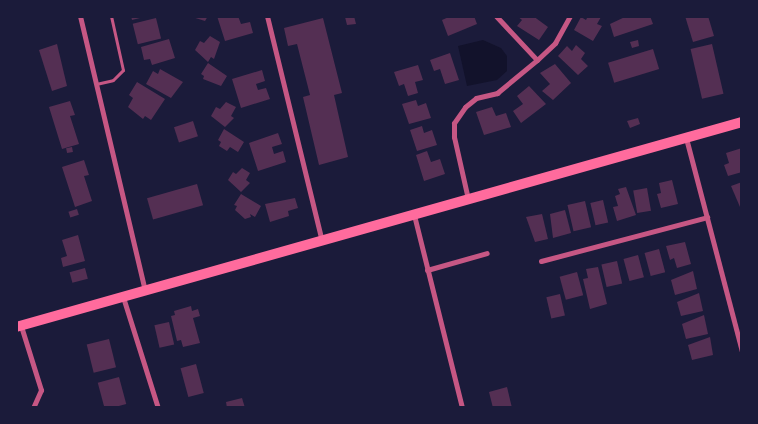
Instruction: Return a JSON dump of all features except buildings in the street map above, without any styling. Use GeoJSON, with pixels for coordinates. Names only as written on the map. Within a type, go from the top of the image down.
{"type":"FeatureCollection","features":[{"type":"Feature","properties":{"kind":"main road"},"geometry":{"type":"LineString","coordinates":[[19,326],[742,122]]}},
{"type":"Feature","properties":{"kind":"street"},"geometry":{"type":"LineString","coordinates":[[80,16],[145,291]]}},
{"type":"Feature","properties":{"kind":"street"},"geometry":{"type":"LineString","coordinates":[[267,16],[322,241]]}},
{"type":"Feature","properties":{"kind":"street"},"geometry":{"type":"LineString","coordinates":[[496,16],[537,60]]}},
{"type":"Feature","properties":{"kind":"street"},"geometry":{"type":"LineString","coordinates":[[468,200],[454,137],[454,123],[465,107],[476,98],[497,93],[537,60],[555,43],[570,16]]}},
{"type":"Feature","properties":{"kind":"street"},"geometry":{"type":"LineString","coordinates":[[686,138],[742,351]]}},
{"type":"Feature","properties":{"kind":"street"},"geometry":{"type":"LineString","coordinates":[[414,215],[462,408]]}},
{"type":"Feature","properties":{"kind":"street"},"geometry":{"type":"LineString","coordinates":[[541,261],[707,217]]}},
{"type":"Feature","properties":{"kind":"street"},"geometry":{"type":"LineString","coordinates":[[427,270],[487,253]]}},
{"type":"Feature","properties":{"kind":"street"},"geometry":{"type":"LineString","coordinates":[[123,297],[158,408]]}},
{"type":"Feature","properties":{"kind":"street"},"geometry":{"type":"LineString","coordinates":[[19,326],[41,390],[33,408]]}},
{"type":"Feature","properties":{"kind":"lane"},"geometry":{"type":"LineString","coordinates":[[96,84],[113,80],[123,70],[111,16]]}},
{"type":"Feature","properties":{"kind":"shaded area"},"geometry":{"type":"Polygon","coordinates":[[[483,40],[501,48],[507,56],[507,71],[497,80],[467,86],[458,46],[483,40]]]}}]}
